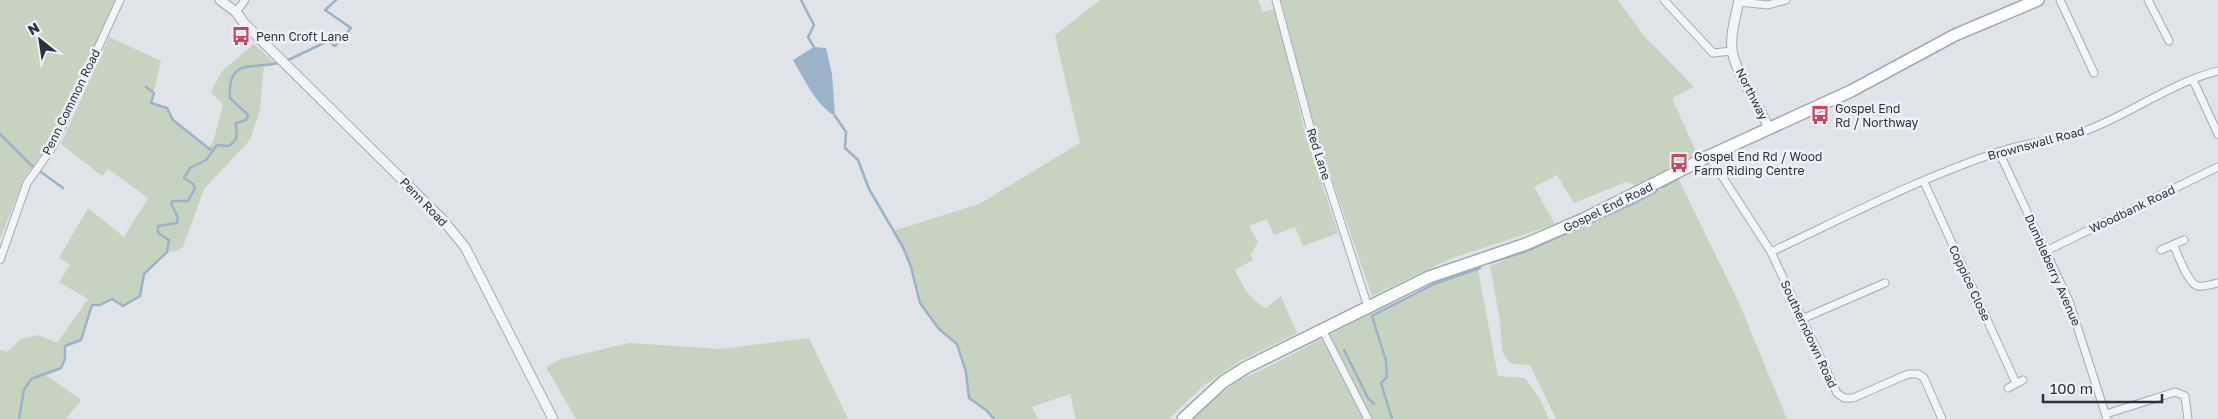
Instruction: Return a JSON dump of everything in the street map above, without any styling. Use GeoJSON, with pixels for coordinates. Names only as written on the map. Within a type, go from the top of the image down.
{"type":"FeatureCollection","features":[{"type":"Feature","properties":{"kind":"main road","name":"Gospel End Road"},"geometry":{"type":"LineString","coordinates":[[1183,419],[1223,382],[1245,368],[1429,277],[1553,233],[1709,156],[1851,91],[1955,35],[2038,0]]}},
{"type":"Feature","properties":{"kind":"street","name":"Penn Common Road"},"geometry":{"type":"LineString","coordinates":[[0,260],[27,183],[52,148],[120,0]]}},
{"type":"Feature","properties":{"kind":"street","name":"Penn Road"},"geometry":{"type":"LineString","coordinates":[[220,0],[236,12],[244,23],[443,220],[464,247],[552,419]]}},
{"type":"Feature","properties":{"kind":"street"},"geometry":{"type":"LineString","coordinates":[[236,12],[245,0]]}},
{"type":"Feature","properties":{"kind":"street","name":"Red Lane"},"geometry":{"type":"LineString","coordinates":[[1276,0],[1310,126],[1368,307]]}},
{"type":"Feature","properties":{"kind":"street"},"geometry":{"type":"LineString","coordinates":[[1664,0],[1713,53],[1732,51]]}},
{"type":"Feature","properties":{"kind":"street"},"geometry":{"type":"LineString","coordinates":[[1739,1],[1768,5],[1786,0]]}},
{"type":"Feature","properties":{"kind":"street"},"geometry":{"type":"LineString","coordinates":[[2060,0],[2094,74]]}},
{"type":"Feature","properties":{"kind":"street"},"geometry":{"type":"LineString","coordinates":[[2148,0],[2169,42]]}},
{"type":"Feature","properties":{"kind":"street","name":"Northway"},"geometry":{"type":"LineString","coordinates":[[1739,1],[1734,23],[1732,51],[1737,67],[1769,128]]}},
{"type":"Feature","properties":{"kind":"street","name":"Brownswall Road"},"geometry":{"type":"LineString","coordinates":[[1771,252],[1924,182],[1999,152],[2066,138],[2193,80],[2218,71]]}},
{"type":"Feature","properties":{"kind":"street"},"geometry":{"type":"LineString","coordinates":[[2193,80],[2218,134]]}},
{"type":"Feature","properties":{"kind":"street","name":"Dumbleberry Avenue"},"geometry":{"type":"LineString","coordinates":[[1999,152],[2069,301],[2106,416]]}},
{"type":"Feature","properties":{"kind":"street","name":"Southerndown Road"},"geometry":{"type":"LineString","coordinates":[[1709,156],[1771,252],[1837,393],[1844,398],[1853,398],[1908,374],[1918,374],[1924,378],[1942,419]]}},
{"type":"Feature","properties":{"kind":"street","name":"Woodbank Road"},"geometry":{"type":"LineString","coordinates":[[2046,250],[2218,167]]}},
{"type":"Feature","properties":{"kind":"street","name":"Coppice Close"},"geometry":{"type":"LineString","coordinates":[[1924,182],[2020,382],[2008,388]]}},
{"type":"Feature","properties":{"kind":"street"},"geometry":{"type":"LineString","coordinates":[[2162,250],[2184,240]]}},
{"type":"Feature","properties":{"kind":"street"},"geometry":{"type":"LineString","coordinates":[[2174,246],[2191,281],[2201,286],[2218,283]]}},
{"type":"Feature","properties":{"kind":"street"},"geometry":{"type":"LineString","coordinates":[[1802,320],[1885,283]]}},
{"type":"Feature","properties":{"kind":"street"},"geometry":{"type":"LineString","coordinates":[[1323,331],[1368,419]]}},
{"type":"Feature","properties":{"kind":"street"},"geometry":{"type":"LineString","coordinates":[[2106,416],[2175,392],[2185,396],[2188,419]]}},
{"type":"Feature","properties":{"kind":"green space"},"geometry":{"type":"Polygon","coordinates":[[[0,0],[116,0],[52,140],[25,177],[0,239],[0,0]]]}},
{"type":"Feature","properties":{"kind":"green space"},"geometry":{"type":"Polygon","coordinates":[[[1100,0],[1258,0],[1263,12],[1276,8],[1304,129],[1338,233],[1303,246],[1295,227],[1274,235],[1267,219],[1249,226],[1258,242],[1251,254],[1253,260],[1235,270],[1247,292],[1255,301],[1266,308],[1281,296],[1297,333],[1240,361],[1203,386],[1169,419],[1076,419],[1070,394],[1032,407],[1038,419],[994,419],[986,410],[969,398],[966,372],[957,344],[939,329],[920,303],[911,267],[893,231],[979,204],[1080,143],[1055,35],[1100,0]]]}},
{"type":"Feature","properties":{"kind":"green space"},"geometry":{"type":"Polygon","coordinates":[[[1281,0],[1618,0],[1644,36],[1694,87],[1672,98],[1697,154],[1635,185],[1626,182],[1574,203],[1557,175],[1534,187],[1555,224],[1450,259],[1372,296],[1313,124],[1281,0]]]}},
{"type":"Feature","properties":{"kind":"green space"},"geometry":{"type":"Polygon","coordinates":[[[109,37],[161,61],[151,103],[167,108],[173,120],[208,148],[213,142],[223,105],[211,92],[222,71],[254,44],[276,64],[264,65],[260,110],[250,140],[204,189],[183,247],[177,251],[167,252],[144,274],[140,296],[123,306],[112,299],[100,305],[92,305],[81,340],[65,346],[65,359],[61,368],[45,374],[81,400],[66,419],[0,419],[0,350],[7,352],[21,339],[38,335],[57,343],[88,299],[59,282],[70,265],[59,258],[88,208],[124,237],[148,198],[108,169],[102,176],[61,144],[109,37]]]}},
{"type":"Feature","properties":{"kind":"green space"},"geometry":{"type":"Polygon","coordinates":[[[1678,178],[1740,305],[1787,419],[1556,419],[1530,365],[1512,364],[1507,360],[1502,351],[1500,321],[1490,266],[1537,247],[1678,178]]]}},
{"type":"Feature","properties":{"kind":"green space"},"geometry":{"type":"Polygon","coordinates":[[[1478,270],[1498,376],[1525,378],[1540,399],[1549,419],[1188,419],[1239,380],[1264,369],[1371,313],[1458,274],[1478,270]]]}},
{"type":"Feature","properties":{"kind":"green space"},"geometry":{"type":"Polygon","coordinates":[[[809,338],[848,419],[576,419],[546,367],[561,359],[629,343],[720,349],[809,338]]]}},
{"type":"Feature","properties":{"kind":"water"},"geometry":{"type":"Polygon","coordinates":[[[814,47],[826,48],[832,74],[835,116],[816,98],[793,60],[814,47]]]}},
{"type":"Feature","properties":{"kind":"waterway"},"geometry":{"type":"LineString","coordinates":[[286,61],[328,41],[335,46],[351,28],[325,10],[336,0]]}},
{"type":"Feature","properties":{"kind":"waterway"},"geometry":{"type":"LineString","coordinates":[[801,0],[814,25],[808,37],[814,47]]}},
{"type":"Feature","properties":{"kind":"waterway"},"geometry":{"type":"LineString","coordinates":[[19,419],[24,390],[31,379],[61,368],[65,359],[65,346],[81,340],[92,305],[100,305],[112,299],[123,306],[140,296],[144,274],[167,252],[169,240],[158,233],[158,226],[177,223],[178,218],[171,203],[173,201],[188,201],[195,188],[193,184],[184,178],[190,168],[206,160],[217,145],[229,146],[236,138],[236,123],[246,120],[248,115],[230,98],[230,84],[233,76],[238,70],[245,67],[281,62]]}},
{"type":"Feature","properties":{"kind":"waterway"},"geometry":{"type":"LineString","coordinates":[[146,87],[154,93],[151,103],[167,108],[173,120],[212,151]]}},
{"type":"Feature","properties":{"kind":"waterway"},"geometry":{"type":"LineString","coordinates":[[835,116],[846,132],[845,148],[858,160],[869,189],[903,247],[911,267],[920,303],[939,329],[957,344],[966,372],[969,398],[986,410],[994,419]]}},
{"type":"Feature","properties":{"kind":"waterway"},"geometry":{"type":"LineString","coordinates":[[0,134],[30,164],[63,188]]}},
{"type":"Feature","properties":{"kind":"waterway"},"geometry":{"type":"LineString","coordinates":[[1663,187],[1685,174]]}},
{"type":"Feature","properties":{"kind":"waterway"},"geometry":{"type":"LineString","coordinates":[[1489,263],[1524,252],[1657,191]]}},
{"type":"Feature","properties":{"kind":"waterway"},"geometry":{"type":"LineString","coordinates":[[1392,419],[1381,383],[1387,377],[1386,361],[1372,316],[1434,284],[1480,268]]}},
{"type":"Feature","properties":{"kind":"waterway"},"geometry":{"type":"LineString","coordinates":[[1344,350],[1368,398],[1374,404]]}},
{"type":"Feature","properties":{"kind":"place","name":"Penn Croft Lane"},"geometry":{"type":"Point","coordinates":[241,36]}},
{"type":"Feature","properties":{"kind":"place","name":"Gospel End Rd / Northway"},"geometry":{"type":"Point","coordinates":[1820,115]}},
{"type":"Feature","properties":{"kind":"place","name":"Gospel End Rd / Wood Farm Riding Centre"},"geometry":{"type":"Point","coordinates":[1679,163]}}]}
